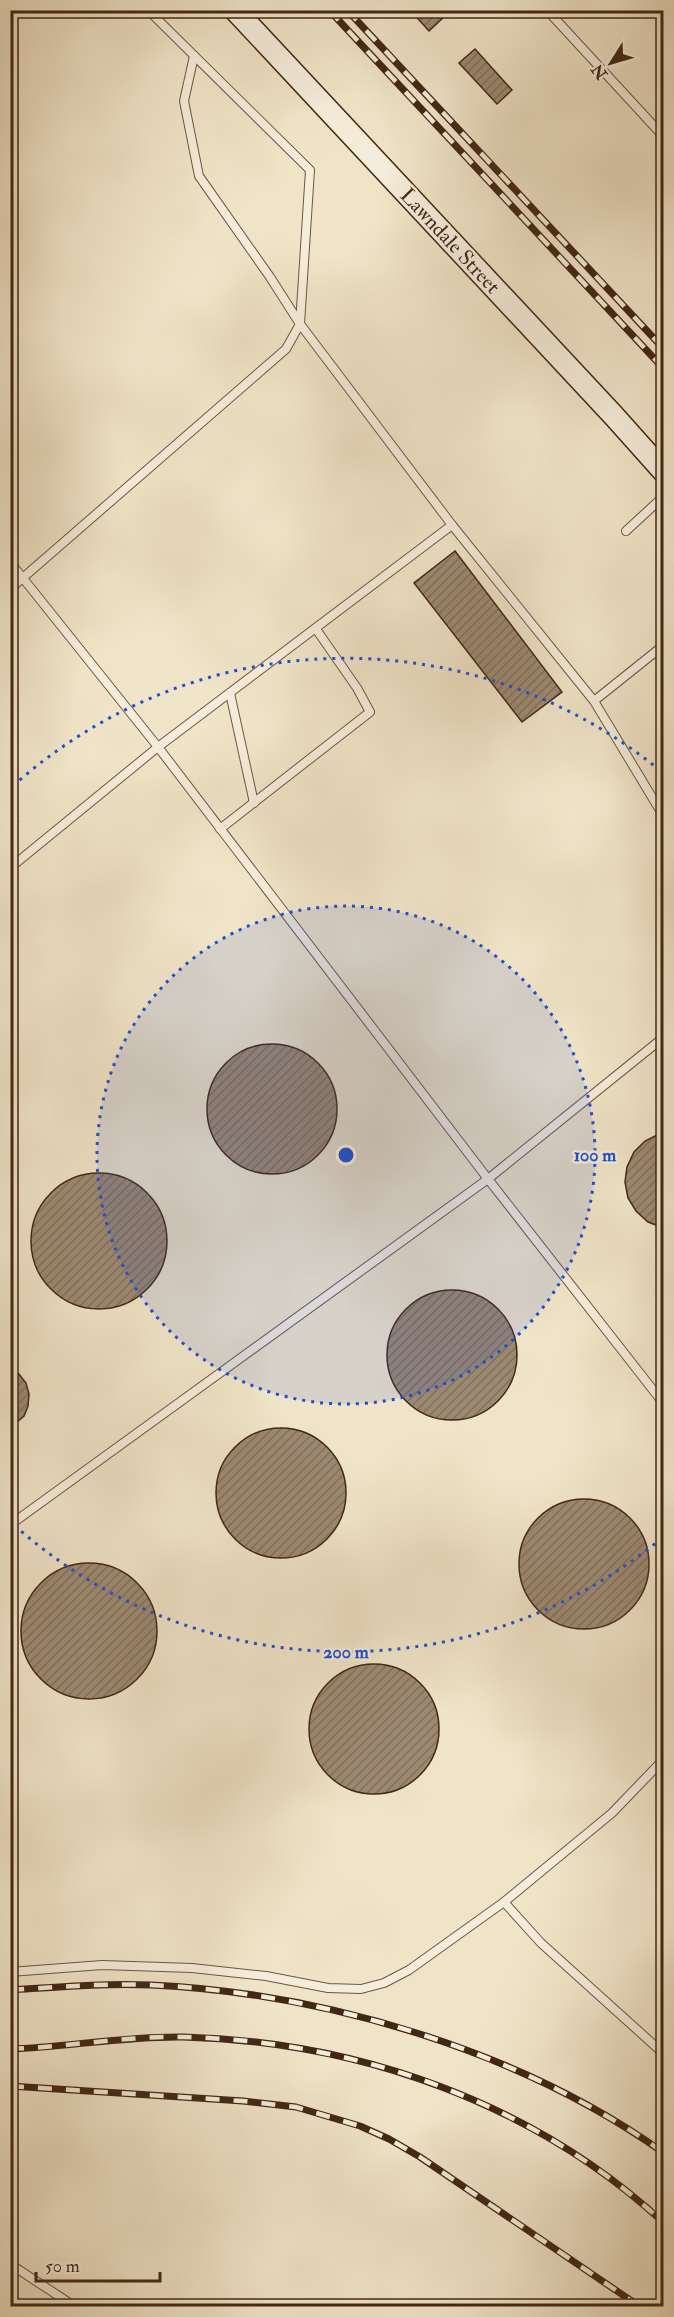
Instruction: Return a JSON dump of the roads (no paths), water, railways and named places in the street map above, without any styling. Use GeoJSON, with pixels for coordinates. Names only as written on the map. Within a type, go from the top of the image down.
{"type":"FeatureCollection","features":[{"type":"Feature","properties":{"kind":"main road","name":"Lawndale Street"},"geometry":{"type":"LineString","coordinates":[[235,10],[614,416],[663,472]]}},
{"type":"Feature","properties":{"kind":"lane"},"geometry":{"type":"LineString","coordinates":[[10,589],[286,350],[300,324],[304,234],[310,170],[148,10]]}},
{"type":"Feature","properties":{"kind":"lane"},"geometry":{"type":"LineString","coordinates":[[547,10],[663,137]]}},
{"type":"Feature","properties":{"kind":"lane"},"geometry":{"type":"LineString","coordinates":[[194,56],[184,101],[199,176],[300,324],[452,525],[594,700],[663,818]]}},
{"type":"Feature","properties":{"kind":"lane"},"geometry":{"type":"LineString","coordinates":[[626,531],[663,496]]}},
{"type":"Feature","properties":{"kind":"lane"},"geometry":{"type":"LineString","coordinates":[[10,868],[158,747],[452,525]]}},
{"type":"Feature","properties":{"kind":"lane"},"geometry":{"type":"LineString","coordinates":[[10,562],[158,747],[663,1404]]}},
{"type":"Feature","properties":{"kind":"lane"},"geometry":{"type":"LineString","coordinates":[[220,829],[370,712],[357,688],[316,629]]}},
{"type":"Feature","properties":{"kind":"lane"},"geometry":{"type":"LineString","coordinates":[[594,700],[663,645]]}},
{"type":"Feature","properties":{"kind":"lane"},"geometry":{"type":"LineString","coordinates":[[230,693],[254,803]]}},
{"type":"Feature","properties":{"kind":"lane"},"geometry":{"type":"LineString","coordinates":[[10,1525],[488,1179],[663,1037]]}},
{"type":"Feature","properties":{"kind":"lane"},"geometry":{"type":"LineString","coordinates":[[10,1972],[102,1965],[192,1968],[266,1976],[328,1988],[361,1989],[384,1983],[409,1970],[504,1902],[612,1813],[663,1759]]}},
{"type":"Feature","properties":{"kind":"lane"},"geometry":{"type":"LineString","coordinates":[[504,1902],[541,1942],[663,2054]]}},
{"type":"Feature","properties":{"kind":"lane"},"geometry":{"type":"LineString","coordinates":[[10,2264],[74,2307]]}},
{"type":"Feature","properties":{"kind":"railway"},"geometry":{"type":"LineString","coordinates":[[329,10],[664,369]]}},
{"type":"Feature","properties":{"kind":"railway"},"geometry":{"type":"LineString","coordinates":[[347,10],[664,349]]}},
{"type":"Feature","properties":{"kind":"railway"},"geometry":{"type":"LineString","coordinates":[[10,1990],[98,1985],[151,1985],[217,1990],[284,2000],[352,2015],[419,2034],[485,2057],[548,2085],[608,2117],[664,2153]]}},
{"type":"Feature","properties":{"kind":"railway"},"geometry":{"type":"LineString","coordinates":[[10,2049],[140,2038],[183,2037],[249,2041],[314,2051],[378,2066],[440,2086],[501,2112],[559,2144],[613,2181],[664,2223]]}},
{"type":"Feature","properties":{"kind":"railway"},"geometry":{"type":"LineString","coordinates":[[10,2086],[243,2101],[296,2107],[360,2126],[420,2157],[639,2306]]}}]}
